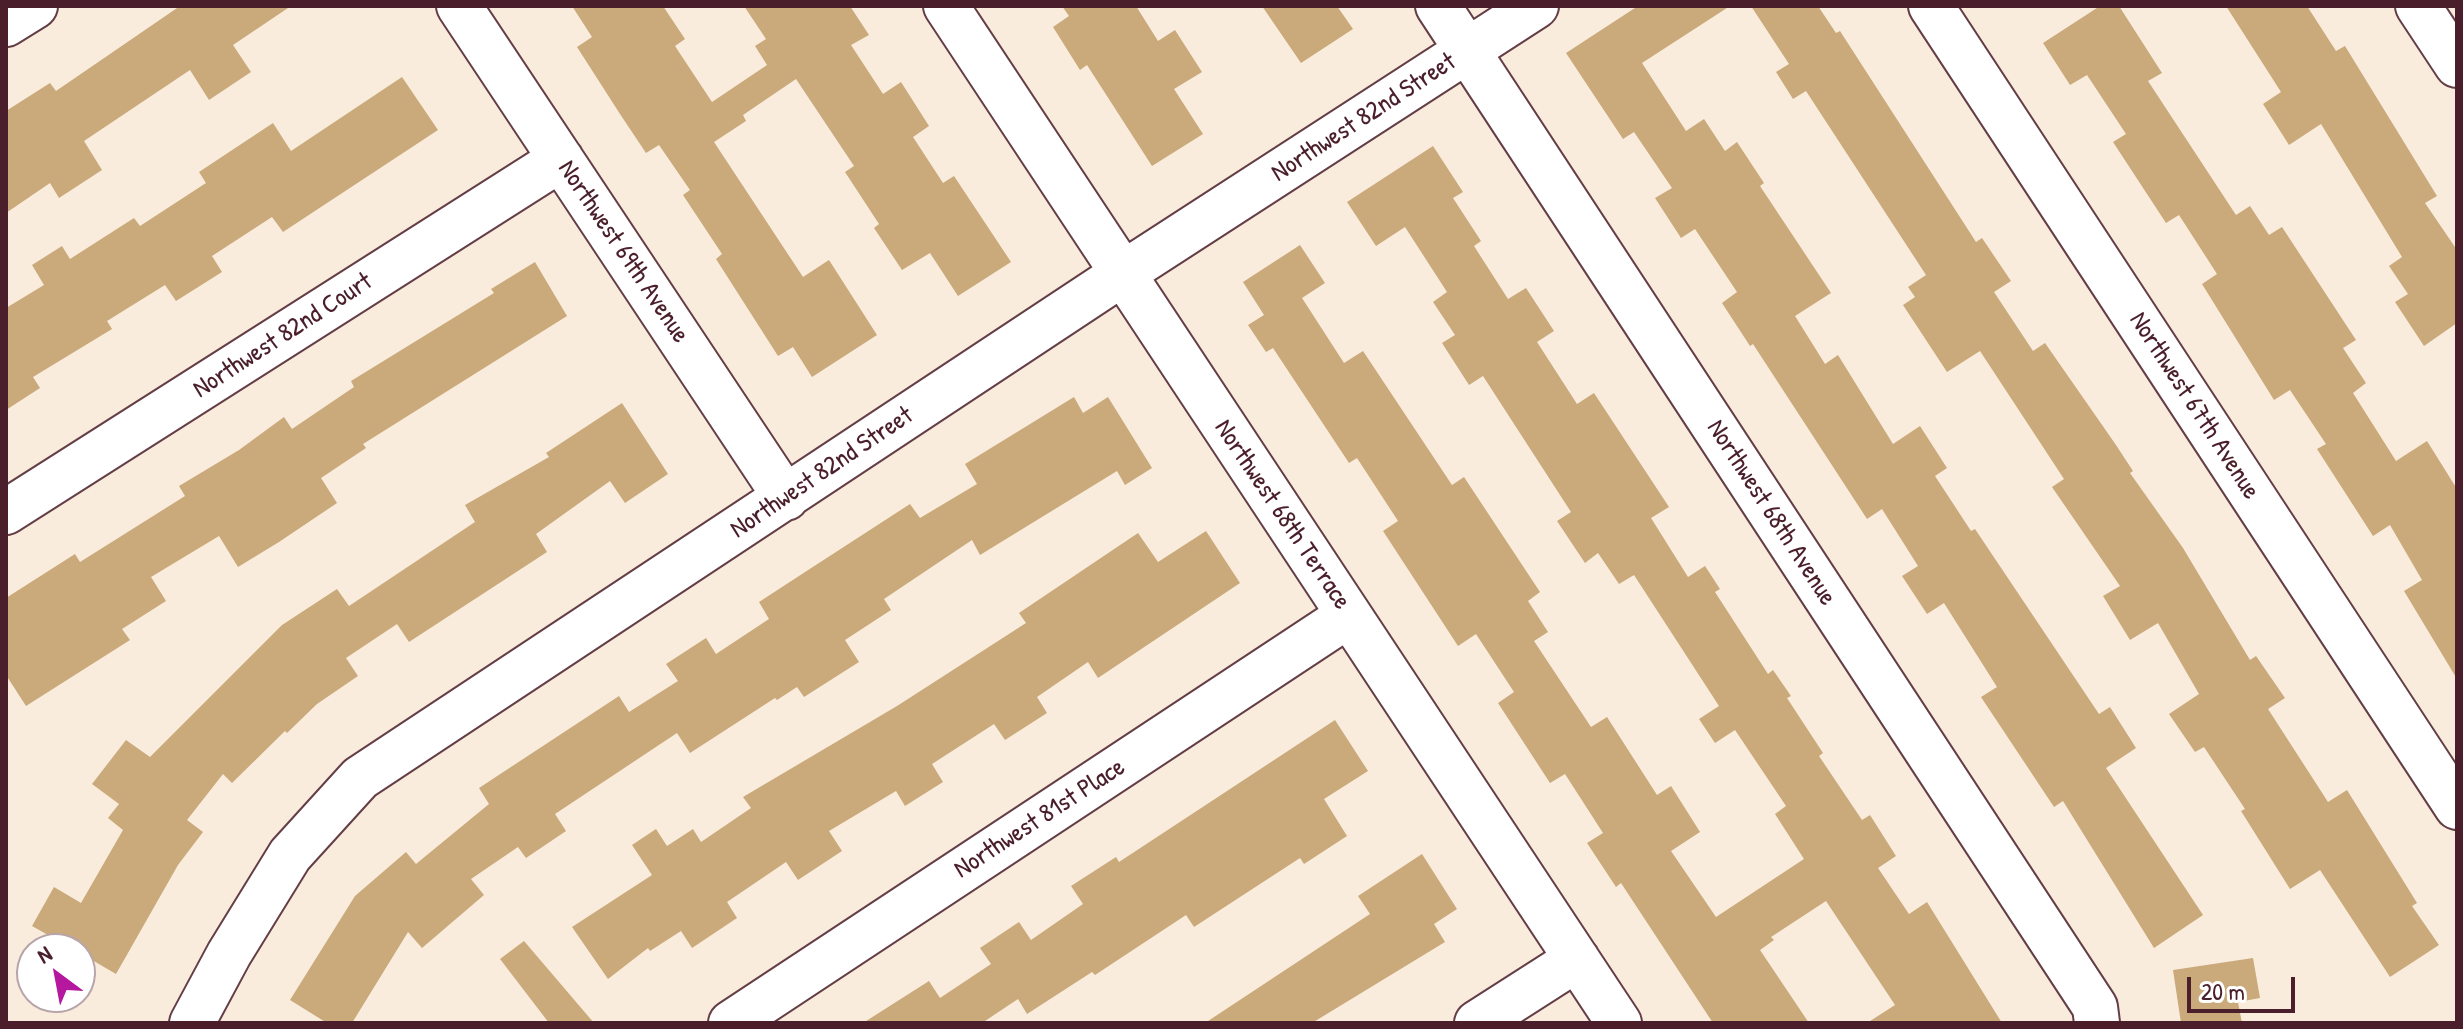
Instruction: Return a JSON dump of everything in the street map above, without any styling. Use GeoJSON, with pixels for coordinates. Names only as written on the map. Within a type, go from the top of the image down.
{"type":"FeatureCollection","features":[{"type":"Feature","properties":{"kind":"street"},"geometry":{"type":"LineString","coordinates":[[6,24],[35,6]]}},
{"type":"Feature","properties":{"kind":"street","name":"Northwest 69th Avenue"},"geometry":{"type":"LineString","coordinates":[[459,6],[786,498]]}},
{"type":"Feature","properties":{"kind":"street","name":"Northwest 68th Terrace"},"geometry":{"type":"LineString","coordinates":[[946,6],[1619,1023]]}},
{"type":"Feature","properties":{"kind":"street","name":"Northwest 68th Avenue"},"geometry":{"type":"LineString","coordinates":[[1438,6],[2087,994],[2095,1007],[2097,1023]]}},
{"type":"Feature","properties":{"kind":"street","name":"Northwest 82nd Street"},"geometry":{"type":"LineString","coordinates":[[192,1023],[290,855],[360,778],[1122,274],[1536,6]]}},
{"type":"Feature","properties":{"kind":"street","name":"Northwest 67th Avenue"},"geometry":{"type":"LineString","coordinates":[[1931,6],[2457,807]]}},
{"type":"Feature","properties":{"kind":"street"},"geometry":{"type":"LineString","coordinates":[[2418,6],[2457,65]]}},
{"type":"Feature","properties":{"kind":"street","name":"Northwest 82nd Court"},"geometry":{"type":"LineString","coordinates":[[6,512],[561,159]]}},
{"type":"Feature","properties":{"kind":"street","name":"Northwest 81st Place"},"geometry":{"type":"LineString","coordinates":[[731,1023],[1349,615]]}},
{"type":"Feature","properties":{"kind":"street"},"geometry":{"type":"LineString","coordinates":[[1477,1023],[1577,959]]}},
{"type":"Feature","properties":{"kind":"building"},"geometry":{"type":"Polygon","coordinates":[[[180,6],[291,6],[233,45],[251,72],[209,100],[190,70],[84,141],[102,170],[59,198],[50,183],[6,213],[6,111],[50,83],[56,91],[180,6]]]}},
{"type":"Feature","properties":{"kind":"building"},"geometry":{"type":"Polygon","coordinates":[[[572,6],[663,6],[685,39],[675,46],[712,102],[767,65],[755,46],[766,39],[744,6],[850,6],[869,35],[851,45],[883,94],[901,82],[929,126],[913,137],[943,183],[954,176],[1011,262],[958,296],[930,253],[902,270],[874,228],[879,224],[845,172],[854,166],[796,79],[743,115],[746,121],[714,142],[803,277],[829,260],[877,335],[812,377],[793,347],[778,356],[716,259],[722,254],[683,195],[690,190],[659,145],[646,153],[620,114],[577,47],[592,37],[572,6]]]}},
{"type":"Feature","properties":{"kind":"building"},"geometry":{"type":"Polygon","coordinates":[[[1062,6],[1136,6],[1158,41],[1175,30],[1202,72],[1174,89],[1203,134],[1152,166],[1087,65],[1080,70],[1053,27],[1069,16],[1062,6]]]}},
{"type":"Feature","properties":{"kind":"building"},"geometry":{"type":"Polygon","coordinates":[[[1262,6],[1337,6],[1353,29],[1301,63],[1262,6]]]}},
{"type":"Feature","properties":{"kind":"building"},"geometry":{"type":"Polygon","coordinates":[[[1638,6],[1730,6],[1642,63],[1686,131],[1704,119],[1725,151],[1737,142],[1764,183],[1760,186],[1831,293],[1795,316],[1825,364],[1838,355],[1893,444],[1920,426],[1947,468],[1935,476],[1971,531],[1975,529],[2099,714],[2110,707],[2136,748],[2106,768],[2203,915],[2154,948],[2063,801],[2054,807],[1981,697],[1997,687],[1944,603],[1927,614],[1902,576],[1918,566],[1882,509],[1867,519],[1753,344],[1750,346],[1722,303],[1737,292],[1695,229],[1681,238],[1655,198],[1672,188],[1634,132],[1623,139],[1566,53],[1638,6]]]}},
{"type":"Feature","properties":{"kind":"building"},"geometry":{"type":"Polygon","coordinates":[[[1751,6],[1818,6],[1836,33],[1840,31],[1976,242],[1982,238],[2011,281],[1994,292],[2033,351],[2045,343],[2183,548],[2250,660],[2256,656],[2285,698],[2268,709],[2328,802],[2347,790],[2417,903],[2412,906],[2439,945],[2390,977],[2320,870],[2290,889],[2241,811],[2245,809],[2204,747],[2195,752],[2169,714],[2199,694],[2158,623],[2130,640],[2103,596],[2120,586],[2052,487],[2064,479],[1980,351],[1947,372],[1903,305],[1915,297],[1908,287],[1926,275],[1806,91],[1793,99],[1776,72],[1789,64],[1751,6]]]}},
{"type":"Feature","properties":{"kind":"building"},"geometry":{"type":"Polygon","coordinates":[[[2100,6],[2119,6],[2162,73],[2148,81],[2236,215],[2250,206],[2269,235],[2282,227],[2356,340],[2343,348],[2366,383],[2353,393],[2396,461],[2427,441],[2457,489],[2457,679],[2404,591],[2422,580],[2390,525],[2373,536],[2317,449],[2326,444],[2290,390],[2274,400],[2202,284],[2217,274],[2179,215],[2166,223],[2113,142],[2126,134],[2087,75],[2070,85],[2043,43],[2100,6]]]}},
{"type":"Feature","properties":{"kind":"building"},"geometry":{"type":"Polygon","coordinates":[[[2226,6],[2307,6],[2336,51],[2345,46],[2437,196],[2425,203],[2457,250],[2457,323],[2424,346],[2395,302],[2408,294],[2389,266],[2402,257],[2321,124],[2289,145],[2263,104],[2281,92],[2226,6]]]}},
{"type":"Feature","properties":{"kind":"building"},"geometry":{"type":"Polygon","coordinates":[[[402,77],[438,130],[283,232],[272,217],[212,256],[222,272],[176,301],[165,285],[107,321],[112,329],[33,377],[40,388],[6,410],[6,308],[44,285],[32,265],[62,246],[70,259],[134,218],[140,226],[206,183],[199,172],[273,123],[291,151],[402,77]]]}},
{"type":"Feature","properties":{"kind":"building"},"geometry":{"type":"Polygon","coordinates":[[[1433,146],[1463,192],[1453,198],[1481,241],[1474,246],[1508,299],[1526,288],[1554,331],[1537,342],[1577,404],[1594,393],[1669,507],[1651,518],[1688,577],[1705,566],[1720,589],[1715,592],[1768,674],[1773,670],[1791,696],[1787,698],[1823,753],[1819,756],[1862,820],[1870,815],[1896,856],[1878,868],[1909,914],[1927,902],[2002,1023],[1867,1023],[1895,1005],[1826,901],[1771,937],[1774,940],[1760,950],[1809,1023],[1713,1023],[1621,883],[1616,887],[1587,843],[1603,833],[1565,774],[1550,783],[1498,703],[1514,692],[1476,634],[1458,646],[1383,531],[1398,521],[1357,458],[1349,463],[1273,348],[1266,352],[1248,325],[1264,315],[1243,282],[1300,245],[1325,283],[1302,298],[1344,363],[1363,351],[1452,485],[1464,477],[1540,592],[1528,601],[1548,632],[1534,641],[1591,727],[1607,717],[1657,795],[1671,786],[1700,832],[1671,851],[1716,917],[1804,859],[1775,814],[1786,806],[1735,730],[1715,743],[1699,719],[1719,706],[1634,575],[1619,584],[1598,553],[1585,563],[1557,521],[1571,512],[1483,376],[1469,385],[1442,343],[1455,335],[1433,302],[1447,292],[1405,227],[1376,246],[1347,202],[1433,146]]]}},
{"type":"Feature","properties":{"kind":"building"},"geometry":{"type":"Polygon","coordinates":[[[535,262],[567,316],[363,444],[366,448],[321,478],[337,503],[279,542],[238,567],[219,536],[151,577],[166,601],[122,629],[130,640],[26,706],[6,675],[6,598],[75,554],[80,562],[185,496],[179,486],[239,450],[284,417],[292,429],[354,387],[351,381],[494,293],[491,289],[535,262]]]}},
{"type":"Feature","properties":{"kind":"building"},"geometry":{"type":"Polygon","coordinates":[[[1074,397],[1083,413],[1108,397],[1152,468],[1125,485],[1117,471],[980,555],[972,540],[884,599],[891,610],[845,640],[859,662],[804,697],[797,687],[777,700],[775,698],[690,753],[677,733],[555,814],[566,831],[526,858],[518,847],[471,879],[484,895],[422,948],[408,932],[352,1023],[327,1023],[290,1000],[355,896],[406,852],[416,864],[489,804],[479,788],[619,696],[629,712],[678,681],[666,664],[706,638],[716,654],[769,619],[759,602],[910,504],[920,518],[977,484],[965,464],[1074,397]]]}},
{"type":"Feature","properties":{"kind":"building"},"geometry":{"type":"Polygon","coordinates":[[[622,403],[668,474],[625,503],[610,481],[536,534],[547,552],[409,642],[397,624],[346,658],[358,676],[317,704],[287,733],[285,731],[232,783],[223,774],[187,820],[203,832],[178,865],[116,974],[96,962],[96,933],[44,933],[32,926],[54,887],[81,903],[123,830],[108,818],[119,804],[92,784],[126,740],[150,757],[282,625],[337,589],[349,606],[475,522],[465,505],[549,457],[546,453],[622,403]]]}},
{"type":"Feature","properties":{"kind":"building"},"geometry":{"type":"Polygon","coordinates":[[[1206,531],[1240,583],[1098,678],[1088,662],[1037,697],[1047,713],[1005,740],[994,724],[932,764],[943,782],[905,806],[896,791],[829,831],[842,851],[798,880],[786,862],[727,902],[737,918],[692,948],[681,931],[650,951],[648,948],[608,979],[572,927],[652,875],[632,845],[656,829],[667,846],[693,829],[701,842],[751,808],[743,797],[897,706],[1026,623],[1019,613],[1138,533],[1158,562],[1206,531]]]}},
{"type":"Feature","properties":{"kind":"building"},"geometry":{"type":"Polygon","coordinates":[[[1335,720],[1368,771],[1324,799],[1347,836],[1304,864],[1300,858],[1194,927],[1186,915],[1095,975],[1092,972],[1027,1014],[1018,999],[982,1023],[863,1023],[929,981],[940,998],[991,964],[980,948],[1019,922],[1031,940],[1083,904],[1071,886],[1116,857],[1119,862],[1335,720]]]}},
{"type":"Feature","properties":{"kind":"building"},"geometry":{"type":"Polygon","coordinates":[[[1422,854],[1457,909],[1434,924],[1445,942],[1312,1023],[1205,1023],[1370,914],[1358,896],[1422,854]]]}},
{"type":"Feature","properties":{"kind":"building"},"geometry":{"type":"Polygon","coordinates":[[[524,941],[594,1023],[549,1023],[500,959],[524,941]]]}},
{"type":"Feature","properties":{"kind":"building"},"geometry":{"type":"Polygon","coordinates":[[[2253,958],[2260,998],[2238,1002],[2242,1023],[2181,1023],[2173,970],[2253,958]]]}}]}
